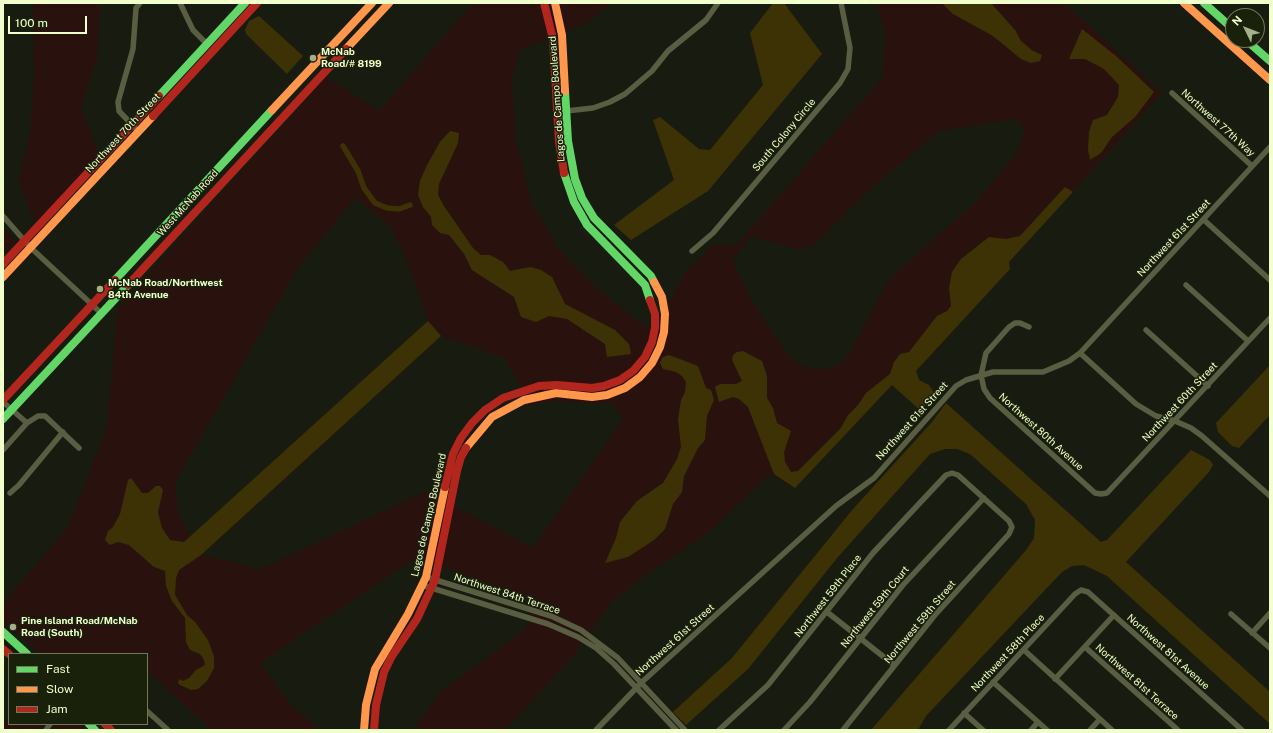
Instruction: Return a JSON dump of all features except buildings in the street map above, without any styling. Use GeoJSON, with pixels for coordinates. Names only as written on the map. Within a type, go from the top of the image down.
{"type":"FeatureCollection","features":[{"type":"Feature","properties":{"kind":"street"},"geometry":{"type":"LineString","coordinates":[[138,131],[119,111],[118,102],[133,49],[136,8],[140,3]]}},
{"type":"Feature","properties":{"kind":"street"},"geometry":{"type":"LineString","coordinates":[[180,3],[193,30],[207,44]]}},
{"type":"Feature","properties":{"kind":"street","name":"Northwest 70th Street"},"geometry":{"type":"LineString","coordinates":[[3,277],[27,244],[132,124],[245,3]]}},
{"type":"Feature","properties":{"kind":"street","name":"Northwest 70th Street"},"geometry":{"type":"LineString","coordinates":[[3,264],[27,244],[138,131],[257,3]]}},
{"type":"Feature","properties":{"kind":"street","name":"West McNab Road"},"geometry":{"type":"LineString","coordinates":[[3,401],[372,3]]}},
{"type":"Feature","properties":{"kind":"street","name":"West McNab Road"},"geometry":{"type":"LineString","coordinates":[[3,418],[389,3]]}},
{"type":"Feature","properties":{"kind":"street","name":"Lagos de Campo Boulevard"},"geometry":{"type":"LineString","coordinates":[[364,730],[366,705],[375,669],[426,578],[451,459],[461,438],[472,423],[485,410],[497,402],[520,391],[539,386],[592,388],[604,386],[620,380],[633,371],[645,357],[652,342],[655,328],[655,314],[647,290],[636,274],[587,225],[574,202],[566,182],[561,161],[553,33],[544,3]]}},
{"type":"Feature","properties":{"kind":"street","name":"Lagos de Campo Boulevard"},"geometry":{"type":"LineString","coordinates":[[374,730],[376,705],[384,672],[392,656],[417,619],[433,584],[457,471],[461,457],[469,443],[492,417],[508,406],[524,400],[556,393],[592,397],[607,395],[625,388],[640,377],[652,364],[660,347],[664,332],[665,314],[662,297],[651,276],[644,267],[594,218],[582,198],[570,161],[562,35],[555,3]]}},
{"type":"Feature","properties":{"kind":"street"},"geometry":{"type":"LineString","coordinates":[[557,112],[596,107],[625,94],[652,71],[668,51],[706,20],[718,3]]}},
{"type":"Feature","properties":{"kind":"street","name":"South Colony Circle"},"geometry":{"type":"LineString","coordinates":[[692,251],[713,233],[840,83],[848,69],[850,59],[850,48],[842,3]]}},
{"type":"Feature","properties":{"kind":"street"},"geometry":{"type":"LineString","coordinates":[[1184,3],[1270,80]]}},
{"type":"Feature","properties":{"kind":"street"},"geometry":{"type":"LineString","coordinates":[[1204,3],[1225,22]]}},
{"type":"Feature","properties":{"kind":"street"},"geometry":{"type":"LineString","coordinates":[[1255,48],[1270,62]]}},
{"type":"Feature","properties":{"kind":"street"},"geometry":{"type":"LineString","coordinates":[[555,70],[564,69]]}},
{"type":"Feature","properties":{"kind":"street","name":"Northwest 77th Way"},"geometry":{"type":"LineString","coordinates":[[1172,93],[1252,166]]}},
{"type":"Feature","properties":{"kind":"street","name":"Northwest 61st Street"},"geometry":{"type":"LineString","coordinates":[[596,730],[642,682],[836,506],[874,478],[956,386],[966,380],[993,372],[1043,372],[1068,361],[1080,353],[1270,147]]}},
{"type":"Feature","properties":{"kind":"street"},"geometry":{"type":"LineString","coordinates":[[3,216],[27,244],[101,313]]}},
{"type":"Feature","properties":{"kind":"street"},"geometry":{"type":"LineString","coordinates":[[1204,220],[1270,280]]}},
{"type":"Feature","properties":{"kind":"street"},"geometry":{"type":"LineString","coordinates":[[647,290],[651,276]]}},
{"type":"Feature","properties":{"kind":"street"},"geometry":{"type":"LineString","coordinates":[[1186,285],[1248,341]]}},
{"type":"Feature","properties":{"kind":"street","name":"Northwest 60th Street"},"geometry":{"type":"LineString","coordinates":[[1101,494],[1107,493],[1270,318]]}},
{"type":"Feature","properties":{"kind":"street"},"geometry":{"type":"LineString","coordinates":[[981,375],[986,353],[1009,327],[1015,323],[1020,323],[1029,327]]}},
{"type":"Feature","properties":{"kind":"street"},"geometry":{"type":"LineString","coordinates":[[1146,330],[1208,386]]}},
{"type":"Feature","properties":{"kind":"street"},"geometry":{"type":"LineString","coordinates":[[1080,353],[1136,404],[1156,416],[1175,421],[1191,428],[1270,496]]}},
{"type":"Feature","properties":{"kind":"street","name":"Northwest 80th Avenue"},"geometry":{"type":"LineString","coordinates":[[981,375],[984,389],[990,398],[1095,493],[1101,494]]}},
{"type":"Feature","properties":{"kind":"street"},"geometry":{"type":"LineString","coordinates":[[3,401],[26,423]]}},
{"type":"Feature","properties":{"kind":"street"},"geometry":{"type":"LineString","coordinates":[[3,450],[26,423],[38,416],[45,416],[79,448]]}},
{"type":"Feature","properties":{"kind":"street"},"geometry":{"type":"LineString","coordinates":[[10,493],[63,432]]}},
{"type":"Feature","properties":{"kind":"street","name":"Northwest 59th Place"},"geometry":{"type":"LineString","coordinates":[[719,730],[768,685],[873,553],[946,475],[952,473],[958,475],[984,498]]}},
{"type":"Feature","properties":{"kind":"street","name":"Northwest 59th Street"},"geometry":{"type":"LineString","coordinates":[[842,730],[935,615],[1009,534],[1012,527],[1009,521],[984,498]]}},
{"type":"Feature","properties":{"kind":"street","name":"Northwest 59th Court"},"geometry":{"type":"LineString","coordinates":[[784,730],[810,702],[903,585],[984,498]]}},
{"type":"Feature","properties":{"kind":"street","name":"Northwest 84th Terrace"},"geometry":{"type":"LineString","coordinates":[[426,578],[433,584],[548,624],[574,635],[596,648],[637,687],[676,730]]}},
{"type":"Feature","properties":{"kind":"street","name":"Northwest 84th Terrace"},"geometry":{"type":"LineString","coordinates":[[422,585],[433,584],[551,616],[581,630],[618,658],[686,730]]}},
{"type":"Feature","properties":{"kind":"street","name":"Northwest 81st Avenue"},"geometry":{"type":"LineString","coordinates":[[1081,590],[1088,592],[1242,730]]}},
{"type":"Feature","properties":{"kind":"street","name":"Northwest 58th Place"},"geometry":{"type":"LineString","coordinates":[[949,730],[1075,594],[1081,590]]}},
{"type":"Feature","properties":{"kind":"street"},"geometry":{"type":"LineString","coordinates":[[827,612],[894,665]]}},
{"type":"Feature","properties":{"kind":"street"},"geometry":{"type":"LineString","coordinates":[[1252,633],[1270,613]]}},
{"type":"Feature","properties":{"kind":"street"},"geometry":{"type":"LineString","coordinates":[[1231,614],[1270,648]]}},
{"type":"Feature","properties":{"kind":"street"},"geometry":{"type":"LineString","coordinates":[[1055,679],[1114,616]]}},
{"type":"Feature","properties":{"kind":"street"},"geometry":{"type":"LineString","coordinates":[[3,632],[26,653]]}},
{"type":"Feature","properties":{"kind":"street","name":"Northwest 81st Terrace"},"geometry":{"type":"LineString","coordinates":[[1085,647],[1178,730]]}},
{"type":"Feature","properties":{"kind":"street"},"geometry":{"type":"LineString","coordinates":[[1024,650],[1112,730]]}},
{"type":"Feature","properties":{"kind":"street"},"geometry":{"type":"LineString","coordinates":[[994,682],[1047,730]]}},
{"type":"Feature","properties":{"kind":"street"},"geometry":{"type":"LineString","coordinates":[[148,712],[168,730]]}},
{"type":"Feature","properties":{"kind":"street"},"geometry":{"type":"LineString","coordinates":[[964,713],[983,730]]}},
{"type":"Feature","properties":{"kind":"street"},"geometry":{"type":"LineString","coordinates":[[1090,730],[1100,719]]}},
{"type":"Feature","properties":{"kind":"street"},"geometry":{"type":"LineString","coordinates":[[1031,730],[1038,722]]}},
{"type":"Feature","properties":{"kind":"shaded area"},"geometry":{"type":"Polygon","coordinates":[[[33,3],[100,3],[97,59],[81,107],[99,155],[37,222],[32,216],[18,182],[30,133],[34,74],[33,3]]]}},
{"type":"Feature","properties":{"kind":"shaded area"},"geometry":{"type":"Polygon","coordinates":[[[473,3],[610,3],[587,23],[520,50],[512,79],[516,139],[531,202],[561,252],[596,288],[647,328],[672,297],[686,271],[714,244],[736,246],[882,78],[885,31],[877,3],[1065,3],[1162,93],[1009,262],[1010,269],[916,371],[892,385],[795,488],[785,484],[774,474],[768,476],[707,534],[651,571],[612,601],[574,655],[505,730],[413,730],[441,691],[526,629],[534,599],[417,557],[260,663],[291,705],[320,730],[212,730],[148,672],[148,653],[40,653],[3,621],[3,603],[68,527],[107,427],[117,310],[326,77],[379,111],[473,3]],[[1016,119],[939,131],[869,190],[814,245],[796,249],[752,236],[733,260],[752,301],[788,356],[809,369],[832,369],[846,359],[889,279],[979,199],[1016,154],[1026,129],[1016,119]],[[356,197],[297,269],[176,481],[177,509],[190,537],[428,321],[407,261],[392,229],[356,197]],[[441,336],[202,555],[261,569],[426,491],[533,548],[623,419],[613,404],[552,401],[531,405],[504,358],[441,336]]]}},
{"type":"Feature","properties":{"kind":"shaded area"},"geometry":{"type":"Polygon","coordinates":[[[773,3],[784,3],[822,54],[708,191],[631,240],[614,225],[674,180],[653,120],[660,117],[699,149],[710,150],[763,85],[750,33],[773,3]]]}},
{"type":"Feature","properties":{"kind":"shaded area"},"geometry":{"type":"Polygon","coordinates":[[[942,3],[991,3],[1015,30],[1021,41],[1033,51],[1042,55],[1040,61],[1031,63],[1021,59],[993,36],[953,14],[942,3]]]}},
{"type":"Feature","properties":{"kind":"shaded area"},"geometry":{"type":"Polygon","coordinates":[[[259,16],[303,56],[287,74],[246,34],[245,30],[249,21],[259,16]]]}},
{"type":"Feature","properties":{"kind":"shaded area"},"geometry":{"type":"Polygon","coordinates":[[[1082,29],[1116,56],[1154,92],[1135,117],[1112,137],[1101,153],[1090,160],[1088,150],[1089,132],[1093,120],[1107,115],[1118,97],[1119,85],[1104,69],[1085,59],[1069,59],[1082,29]]]}},
{"type":"Feature","properties":{"kind":"shaded area"},"geometry":{"type":"Polygon","coordinates":[[[450,131],[459,133],[458,143],[439,184],[438,195],[473,248],[481,255],[490,255],[503,262],[510,271],[530,267],[541,270],[552,277],[565,304],[615,330],[629,344],[631,354],[607,357],[605,344],[567,319],[549,316],[536,322],[521,317],[514,297],[472,270],[464,254],[449,235],[440,233],[432,225],[431,217],[423,207],[418,195],[420,181],[440,142],[450,131]]]}},
{"type":"Feature","properties":{"kind":"shaded area"},"geometry":{"type":"Polygon","coordinates":[[[1065,187],[1073,192],[1009,262],[1010,269],[916,371],[919,380],[929,385],[935,394],[921,411],[892,385],[795,488],[774,474],[748,407],[739,399],[733,397],[719,402],[715,387],[720,384],[736,384],[742,381],[732,360],[733,355],[737,352],[743,351],[762,361],[767,376],[767,398],[773,408],[777,423],[791,431],[784,452],[785,462],[791,472],[798,471],[841,428],[848,415],[858,405],[866,393],[890,374],[894,362],[900,354],[909,352],[937,316],[947,311],[951,306],[949,288],[952,272],[961,259],[989,237],[1006,239],[1020,236],[1065,187]]]}},
{"type":"Feature","properties":{"kind":"shaded area"},"geometry":{"type":"Polygon","coordinates":[[[3,227],[16,242],[3,255],[3,227]]]}},
{"type":"Feature","properties":{"kind":"shaded area"},"geometry":{"type":"Polygon","coordinates":[[[428,321],[441,336],[201,555],[179,570],[176,578],[175,595],[187,615],[195,622],[208,640],[214,656],[214,668],[207,681],[198,689],[191,690],[180,685],[178,683],[179,679],[183,681],[189,678],[196,670],[205,665],[200,654],[190,650],[186,642],[185,618],[172,601],[166,586],[165,571],[154,567],[129,545],[118,542],[110,545],[105,540],[108,531],[113,527],[120,514],[128,480],[131,478],[142,493],[148,493],[156,486],[160,486],[163,490],[158,512],[162,528],[170,540],[184,542],[428,321]]]}},
{"type":"Feature","properties":{"kind":"shaded area"},"geometry":{"type":"Polygon","coordinates":[[[669,355],[698,366],[706,388],[711,390],[714,400],[707,416],[705,440],[698,448],[684,476],[682,492],[673,504],[665,529],[654,540],[628,557],[605,563],[616,538],[620,522],[637,501],[663,483],[677,459],[681,447],[678,419],[686,382],[682,376],[676,372],[663,369],[660,363],[663,357],[669,355]]]}},
{"type":"Feature","properties":{"kind":"shaded area"},"geometry":{"type":"Polygon","coordinates":[[[1270,365],[1270,415],[1239,448],[1232,446],[1218,432],[1216,423],[1270,365]]]}},
{"type":"Feature","properties":{"kind":"shaded area"},"geometry":{"type":"Polygon","coordinates":[[[946,403],[1101,542],[1107,540],[1191,450],[1210,460],[1213,465],[1209,472],[1126,562],[1270,692],[1270,724],[1107,576],[1084,565],[1072,566],[1062,572],[926,716],[918,730],[871,730],[1027,549],[1034,538],[1035,520],[1026,504],[970,454],[957,449],[945,449],[930,454],[838,557],[748,669],[686,725],[673,712],[732,658],[853,509],[932,422],[946,403]]]}},
{"type":"Feature","properties":{"kind":"shaded area"},"geometry":{"type":"Polygon","coordinates":[[[8,720],[8,725],[81,725],[86,730],[3,730],[3,721],[8,720]]]}},
{"type":"Feature","properties":{"kind":"waterway"},"geometry":{"type":"LineString","coordinates":[[343,146],[358,171],[364,188],[375,203],[387,208],[399,209],[410,205]]}},
{"type":"Feature","properties":{"kind":"traffic: fast"},"geometry":{"type":"LineString","coordinates":[[159,96],[245,3]]}},
{"type":"Feature","properties":{"kind":"traffic: fast"},"geometry":{"type":"LineString","coordinates":[[1204,3],[1225,22]]}},
{"type":"Feature","properties":{"kind":"traffic: fast"},"geometry":{"type":"LineString","coordinates":[[1255,48],[1270,61]]}},
{"type":"Feature","properties":{"kind":"traffic: fast"},"geometry":{"type":"LineString","coordinates":[[565,91],[568,141],[575,179],[582,198],[594,218],[651,276],[654,282]]}},
{"type":"Feature","properties":{"kind":"traffic: fast"},"geometry":{"type":"LineString","coordinates":[[115,280],[272,110]]}},
{"type":"Feature","properties":{"kind":"traffic: fast"},"geometry":{"type":"LineString","coordinates":[[564,173],[574,202],[587,225],[645,285],[650,300]]}},
{"type":"Feature","properties":{"kind":"traffic: fast"},"geometry":{"type":"LineString","coordinates":[[3,419],[128,285]]}},
{"type":"Feature","properties":{"kind":"traffic: fast"},"geometry":{"type":"LineString","coordinates":[[3,632],[26,653]]}},
{"type":"Feature","properties":{"kind":"traffic: fast"},"geometry":{"type":"LineString","coordinates":[[90,725],[95,730]]}},
{"type":"Feature","properties":{"kind":"traffic: slow"},"geometry":{"type":"LineString","coordinates":[[272,110],[372,3]]}},
{"type":"Feature","properties":{"kind":"traffic: slow"},"geometry":{"type":"LineString","coordinates":[[346,49],[389,3]]}},
{"type":"Feature","properties":{"kind":"traffic: slow"},"geometry":{"type":"LineString","coordinates":[[555,3],[562,35],[565,91]]}},
{"type":"Feature","properties":{"kind":"traffic: slow"},"geometry":{"type":"LineString","coordinates":[[1184,3],[1270,80]]}},
{"type":"Feature","properties":{"kind":"traffic: slow"},"geometry":{"type":"LineString","coordinates":[[3,277],[153,116]]}},
{"type":"Feature","properties":{"kind":"traffic: slow"},"geometry":{"type":"LineString","coordinates":[[466,448],[492,417],[524,400],[556,393],[592,397],[607,395],[625,388],[640,377],[652,363],[660,347],[664,332],[665,314],[662,297],[654,282]]}},
{"type":"Feature","properties":{"kind":"traffic: slow"},"geometry":{"type":"LineString","coordinates":[[364,730],[366,705],[375,669],[408,614],[426,577],[445,487]]}},
{"type":"Feature","properties":{"kind":"traffic: jam"},"geometry":{"type":"LineString","coordinates":[[153,116],[257,3]]}},
{"type":"Feature","properties":{"kind":"traffic: jam"},"geometry":{"type":"LineString","coordinates":[[544,3],[553,39],[559,142],[564,173]]}},
{"type":"Feature","properties":{"kind":"traffic: jam"},"geometry":{"type":"LineString","coordinates":[[128,285],[346,49]]}},
{"type":"Feature","properties":{"kind":"traffic: jam"},"geometry":{"type":"LineString","coordinates":[[3,264],[159,96]]}},
{"type":"Feature","properties":{"kind":"traffic: jam"},"geometry":{"type":"LineString","coordinates":[[3,400],[115,280]]}},
{"type":"Feature","properties":{"kind":"traffic: jam"},"geometry":{"type":"LineString","coordinates":[[445,487],[453,454],[461,438],[472,423],[485,410],[503,398],[539,386],[557,385],[592,388],[604,386],[620,380],[633,371],[645,357],[652,342],[655,328],[655,314],[650,300]]}},
{"type":"Feature","properties":{"kind":"traffic: jam"},"geometry":{"type":"LineString","coordinates":[[374,730],[376,705],[384,672],[392,656],[417,619],[435,580],[457,471],[461,457],[466,448]]}},
{"type":"Feature","properties":{"kind":"traffic: jam"},"geometry":{"type":"LineString","coordinates":[[3,649],[8,653]]}},
{"type":"Feature","properties":{"kind":"traffic: jam"},"geometry":{"type":"LineString","coordinates":[[106,725],[111,730]]}},
{"type":"Feature","properties":{"kind":"place","name":"McNab Road/# 8199"},"geometry":{"type":"Point","coordinates":[313,58]}},
{"type":"Feature","properties":{"kind":"place","name":"McNab Road/Northwest 84th Avenue"},"geometry":{"type":"Point","coordinates":[100,289]}},
{"type":"Feature","properties":{"kind":"place","name":"Pine Island Road/McNab Road (South)"},"geometry":{"type":"Point","coordinates":[13,627]}}]}
